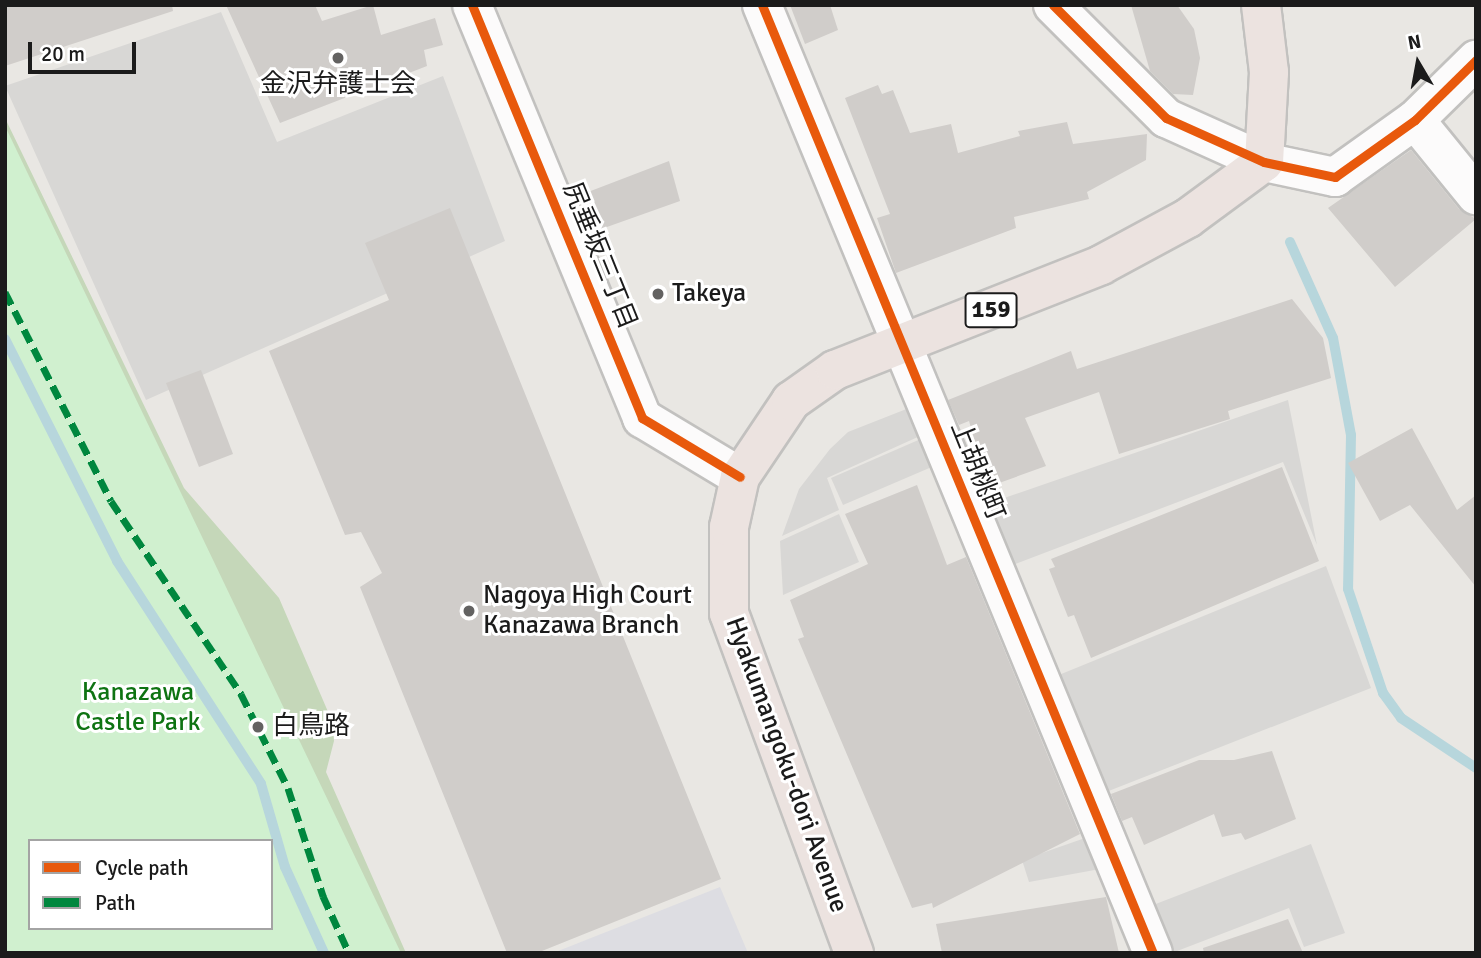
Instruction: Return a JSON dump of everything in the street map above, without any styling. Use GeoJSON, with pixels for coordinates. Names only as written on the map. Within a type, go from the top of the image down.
{"type":"FeatureCollection","features":[{"type":"Feature","properties":{"kind":"highway"},"geometry":{"type":"LineString","coordinates":[[1261,5],[1269,72],[1264,162]]}},
{"type":"Feature","properties":{"kind":"highway","name":"Hyakumangoku-dori Avenue"},"geometry":{"type":"LineString","coordinates":[[854,953],[729,613],[729,527],[740,477],[791,401],[835,370],[902,346],[1101,265],[1188,218],[1264,162]]}},
{"type":"Feature","properties":{"kind":"street","name":"尻垂坂三丁目"},"geometry":{"type":"LineString","coordinates":[[472,5],[642,418],[740,477]]}},
{"type":"Feature","properties":{"kind":"street","name":"上胡桃町"},"geometry":{"type":"LineString","coordinates":[[762,5],[1153,953]]}},
{"type":"Feature","properties":{"kind":"street"},"geometry":{"type":"LineString","coordinates":[[1052,5],[1166,118],[1264,162],[1335,177],[1415,120],[1476,60]]}},
{"type":"Feature","properties":{"kind":"street"},"geometry":{"type":"LineString","coordinates":[[1415,120],[1476,195]]}},
{"type":"Feature","properties":{"kind":"green space"},"geometry":{"type":"Polygon","coordinates":[[[5,118],[184,488],[279,598],[332,721],[334,741],[326,772],[406,953],[363,953],[5,256],[5,118]]]}},
{"type":"Feature","properties":{"kind":"green space","name":"Kanazawa Castle Park"},"geometry":{"type":"Polygon","coordinates":[[[5,126],[401,953],[5,953],[5,126]]]}},
{"type":"Feature","properties":{"kind":"shaded area"},"geometry":{"type":"Polygon","coordinates":[[[221,12],[277,142],[443,76],[505,241],[146,400],[5,86],[221,12]]]}},
{"type":"Feature","properties":{"kind":"shaded area"},"geometry":{"type":"Polygon","coordinates":[[[1288,400],[1317,545],[1283,462],[1002,569],[981,506],[1288,400]]]}},
{"type":"Feature","properties":{"kind":"shaded area"},"geometry":{"type":"Polygon","coordinates":[[[909,408],[920,436],[827,478],[839,510],[782,536],[799,489],[830,449],[848,432],[909,408]]]}},
{"type":"Feature","properties":{"kind":"shaded area"},"geometry":{"type":"Polygon","coordinates":[[[923,438],[934,466],[843,505],[831,478],[923,438]]]}},
{"type":"Feature","properties":{"kind":"shaded area"},"geometry":{"type":"Polygon","coordinates":[[[839,514],[859,562],[783,595],[780,541],[839,514]]]}},
{"type":"Feature","properties":{"kind":"shaded area"},"geometry":{"type":"Polygon","coordinates":[[[1326,566],[1371,688],[1101,794],[1049,679],[1326,566]]]}},
{"type":"Feature","properties":{"kind":"shaded area"},"geometry":{"type":"Polygon","coordinates":[[[1088,837],[1100,869],[1029,882],[1022,860],[1088,837]]]}},
{"type":"Feature","properties":{"kind":"shaded area"},"geometry":{"type":"Polygon","coordinates":[[[1311,844],[1345,933],[1304,947],[1289,908],[1172,953],[1148,907],[1311,844]]]}},
{"type":"Feature","properties":{"kind":"shaded area"},"geometry":{"type":"Polygon","coordinates":[[[720,887],[748,953],[553,953],[720,887]]]}},
{"type":"Feature","properties":{"kind":"building"},"geometry":{"type":"Polygon","coordinates":[[[5,5],[172,5],[173,11],[5,66],[5,5]]]}},
{"type":"Feature","properties":{"kind":"building","name":"金沢弁護士会"},"geometry":{"type":"Polygon","coordinates":[[[226,5],[315,5],[322,21],[373,5],[381,35],[435,18],[443,45],[424,50],[427,66],[280,123],[226,5]]]}},
{"type":"Feature","properties":{"kind":"building"},"geometry":{"type":"Polygon","coordinates":[[[790,5],[830,5],[838,30],[805,44],[790,5]]]}},
{"type":"Feature","properties":{"kind":"building"},"geometry":{"type":"Polygon","coordinates":[[[1131,5],[1177,5],[1194,29],[1200,58],[1193,95],[1173,94],[1150,71],[1131,5]]]}},
{"type":"Feature","properties":{"kind":"building"},"geometry":{"type":"Polygon","coordinates":[[[878,85],[882,94],[893,90],[910,133],[951,124],[958,153],[1020,136],[1018,131],[1067,122],[1073,144],[1147,134],[1146,160],[1087,192],[1089,199],[1014,217],[1016,228],[896,273],[877,218],[890,214],[845,98],[878,85]]]}},
{"type":"Feature","properties":{"kind":"building"},"geometry":{"type":"Polygon","coordinates":[[[1411,150],[1459,209],[1476,219],[1395,287],[1328,208],[1411,150]]]}},
{"type":"Feature","properties":{"kind":"building"},"geometry":{"type":"Polygon","coordinates":[[[669,161],[680,201],[590,233],[575,197],[669,161]]]}},
{"type":"Feature","properties":{"kind":"building"},"geometry":{"type":"Polygon","coordinates":[[[450,208],[721,879],[537,953],[507,953],[360,587],[382,573],[361,532],[345,535],[269,351],[389,300],[365,243],[450,208]]]}},
{"type":"Feature","properties":{"kind":"building"},"geometry":{"type":"Polygon","coordinates":[[[1292,299],[1323,338],[1331,378],[1228,411],[1230,419],[1119,454],[1099,392],[1025,418],[1046,466],[988,487],[969,421],[959,425],[948,400],[1071,351],[1077,369],[1292,299]]]}},
{"type":"Feature","properties":{"kind":"building"},"geometry":{"type":"Polygon","coordinates":[[[201,370],[233,454],[199,467],[166,383],[201,370]]]}},
{"type":"Feature","properties":{"kind":"building"},"geometry":{"type":"Polygon","coordinates":[[[1412,428],[1457,510],[1476,495],[1476,587],[1410,505],[1380,521],[1348,463],[1412,428]]]}},
{"type":"Feature","properties":{"kind":"building"},"geometry":{"type":"Polygon","coordinates":[[[1282,467],[1319,561],[1091,658],[1074,615],[1068,617],[1049,569],[1055,567],[1051,559],[1282,467]]]}},
{"type":"Feature","properties":{"kind":"building"},"geometry":{"type":"Polygon","coordinates":[[[917,485],[947,565],[966,557],[1080,834],[933,908],[932,903],[912,908],[798,639],[804,637],[790,600],[868,564],[845,514],[917,485]]]}},
{"type":"Feature","properties":{"kind":"building"},"geometry":{"type":"Polygon","coordinates":[[[1272,751],[1296,819],[1245,840],[1241,833],[1222,837],[1214,814],[1144,845],[1132,817],[1122,821],[1111,794],[1199,760],[1234,760],[1272,751]]]}},
{"type":"Feature","properties":{"kind":"building"},"geometry":{"type":"Polygon","coordinates":[[[1106,897],[1119,953],[942,953],[936,924],[1106,897]]]}},
{"type":"Feature","properties":{"kind":"building"},"geometry":{"type":"Polygon","coordinates":[[[1288,919],[1303,953],[1204,953],[1203,948],[1288,919]]]}},
{"type":"Feature","properties":{"kind":"waterway"},"geometry":{"type":"LineString","coordinates":[[1290,242],[1333,338],[1351,435],[1348,589],[1383,693],[1401,718],[1476,768]]}},
{"type":"Feature","properties":{"kind":"waterway"},"geometry":{"type":"LineString","coordinates":[[5,339],[117,561],[261,784],[285,867],[324,953]]}},
{"type":"Feature","properties":{"kind":"marked path"},"geometry":{"type":"LineString","coordinates":[[5,292],[111,501],[241,694],[288,788],[323,896],[349,953]]}},
{"type":"Feature","properties":{"kind":"cycle path"},"geometry":{"type":"LineString","coordinates":[[472,5],[642,418],[740,477]]}},
{"type":"Feature","properties":{"kind":"cycle path"},"geometry":{"type":"LineString","coordinates":[[762,5],[1153,953]]}},
{"type":"Feature","properties":{"kind":"cycle path"},"geometry":{"type":"LineString","coordinates":[[1053,5],[1166,118],[1264,162],[1335,177],[1415,120],[1476,60]]}},
{"type":"Feature","properties":{"kind":"place","name":"金沢弁護士会"},"geometry":{"type":"Point","coordinates":[338,58]}},
{"type":"Feature","properties":{"kind":"place","name":"Takeya"},"geometry":{"type":"Point","coordinates":[658,294]}},
{"type":"Feature","properties":{"kind":"place","name":"Nagoya High Court Kanazawa Branch"},"geometry":{"type":"Point","coordinates":[469,611]}},
{"type":"Feature","properties":{"kind":"place","name":"白鳥路"},"geometry":{"type":"Point","coordinates":[258,727]}}]}
